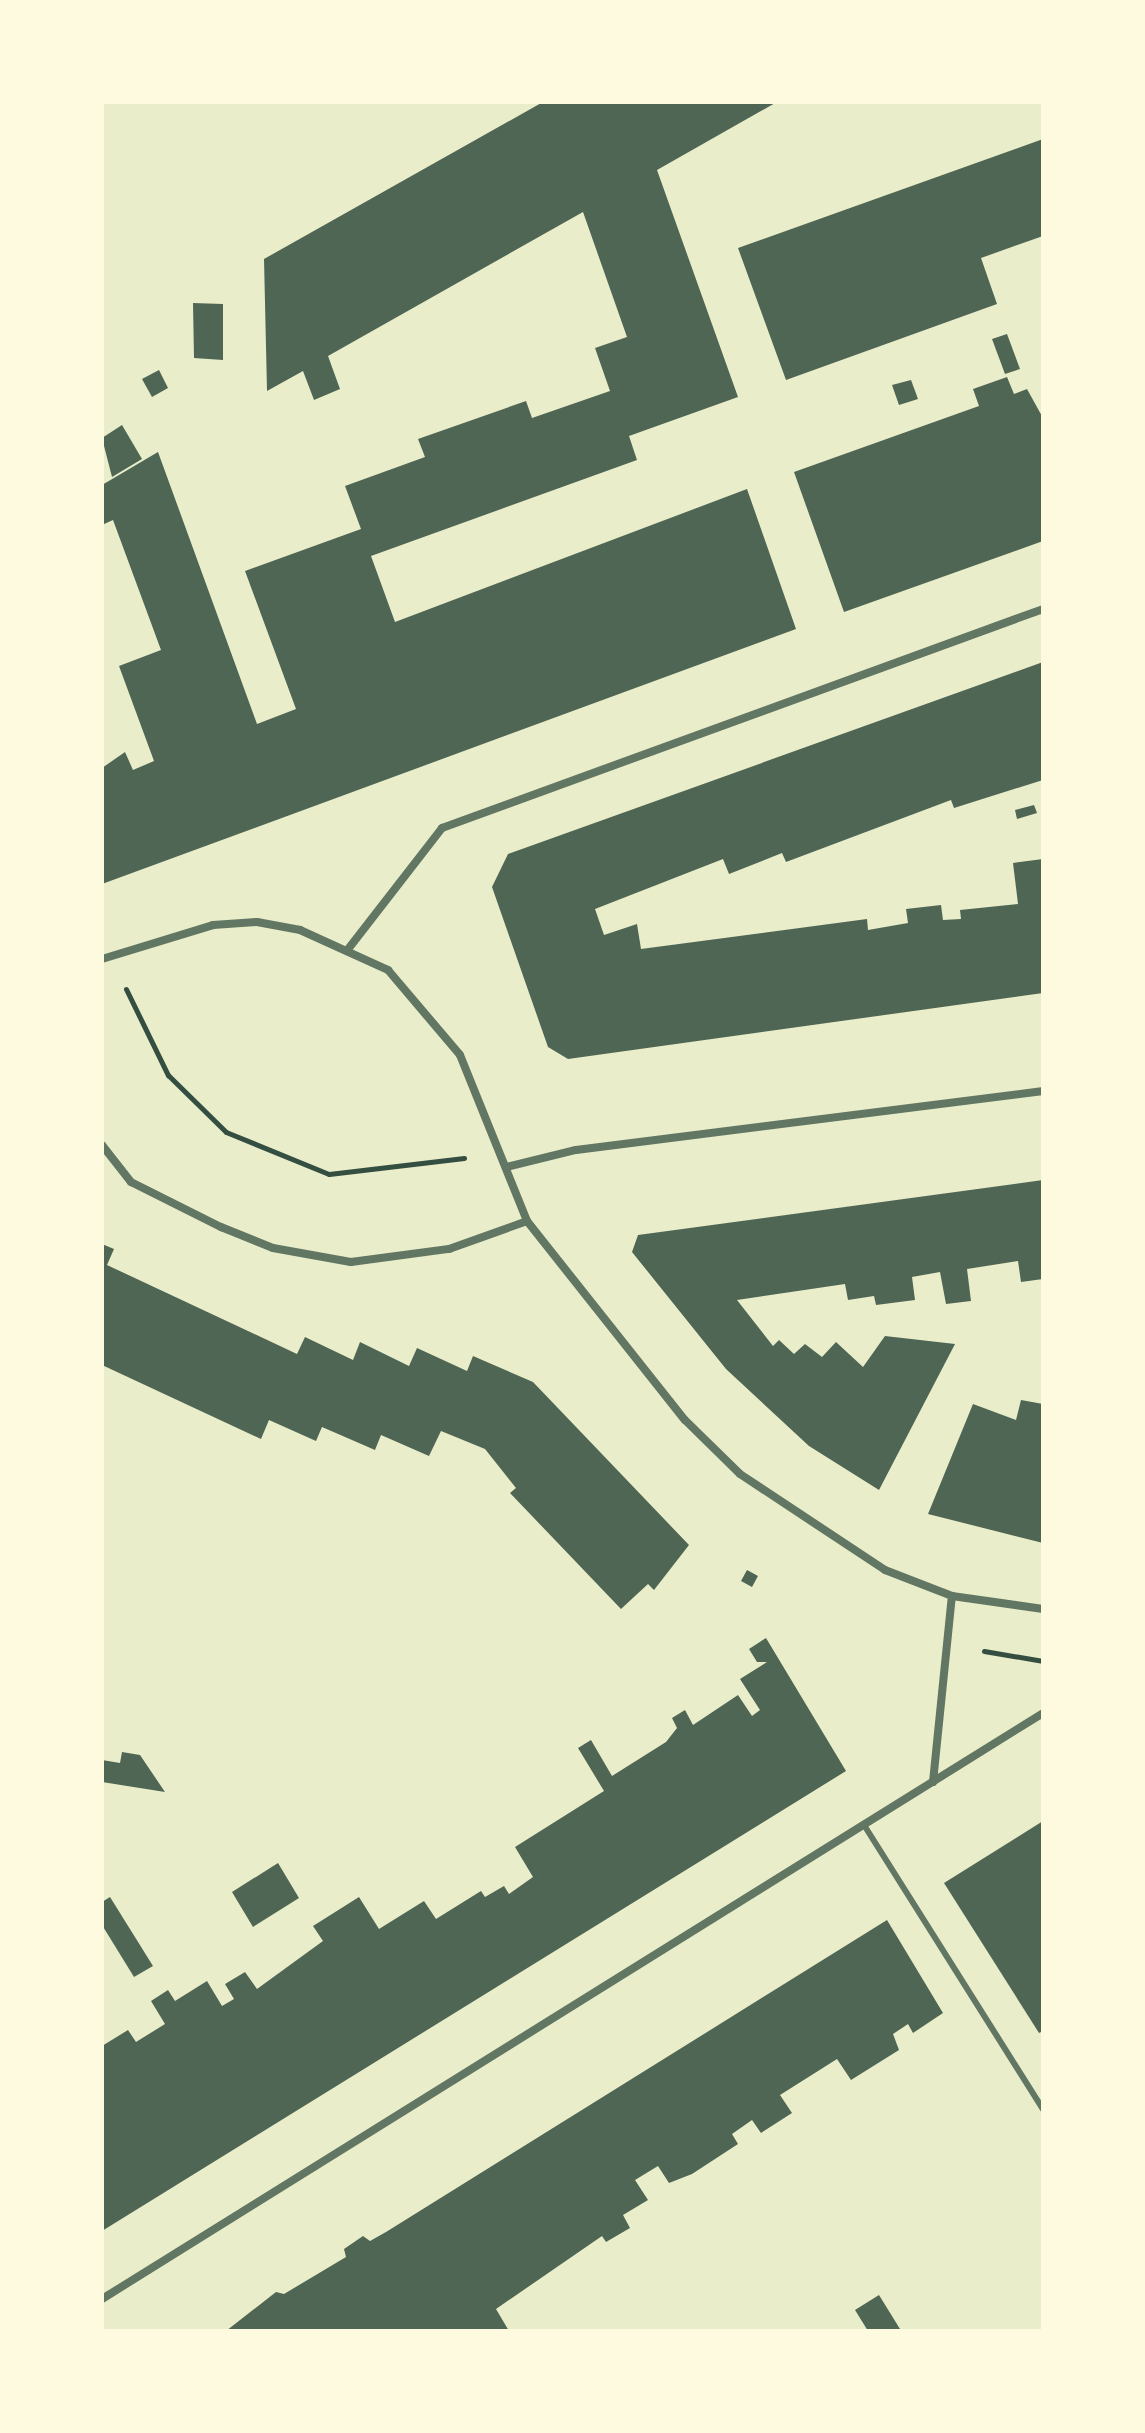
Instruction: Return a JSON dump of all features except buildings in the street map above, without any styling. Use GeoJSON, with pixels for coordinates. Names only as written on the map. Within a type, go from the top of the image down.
{"type":"FeatureCollection","features":[{"type":"Feature","properties":{"kind":"street"},"geometry":{"type":"LineString","coordinates":[[349,948],[442,828],[1043,609]]}},
{"type":"Feature","properties":{"kind":"street"},"geometry":{"type":"LineString","coordinates":[[102,959],[213,925],[257,922],[349,948],[420,1000],[460,1055],[527,1221],[685,1420],[740,1474],[885,1570],[952,1596],[1043,1609]]}},
{"type":"Feature","properties":{"kind":"street"},"geometry":{"type":"LineString","coordinates":[[506,1167],[576,1150],[1043,1091]]}},
{"type":"Feature","properties":{"kind":"street"},"geometry":{"type":"LineString","coordinates":[[102,1145],[131,1182],[221,1227],[273,1248],[351,1262],[449,1249],[527,1221]]}},
{"type":"Feature","properties":{"kind":"street"},"geometry":{"type":"LineString","coordinates":[[933,1782],[952,1596]]}},
{"type":"Feature","properties":{"kind":"street"},"geometry":{"type":"LineString","coordinates":[[102,2299],[1043,1713]]}},
{"type":"Feature","properties":{"kind":"lane"},"geometry":{"type":"LineString","coordinates":[[864,1825],[1043,2109]]}},
{"type":"Feature","properties":{"kind":"path"},"geometry":{"type":"LineString","coordinates":[[114,954],[168,1075],[226,1132],[329,1174],[468,1157]]}},
{"type":"Feature","properties":{"kind":"path"},"geometry":{"type":"LineString","coordinates":[[979,1650],[1043,1661]]}}]}
